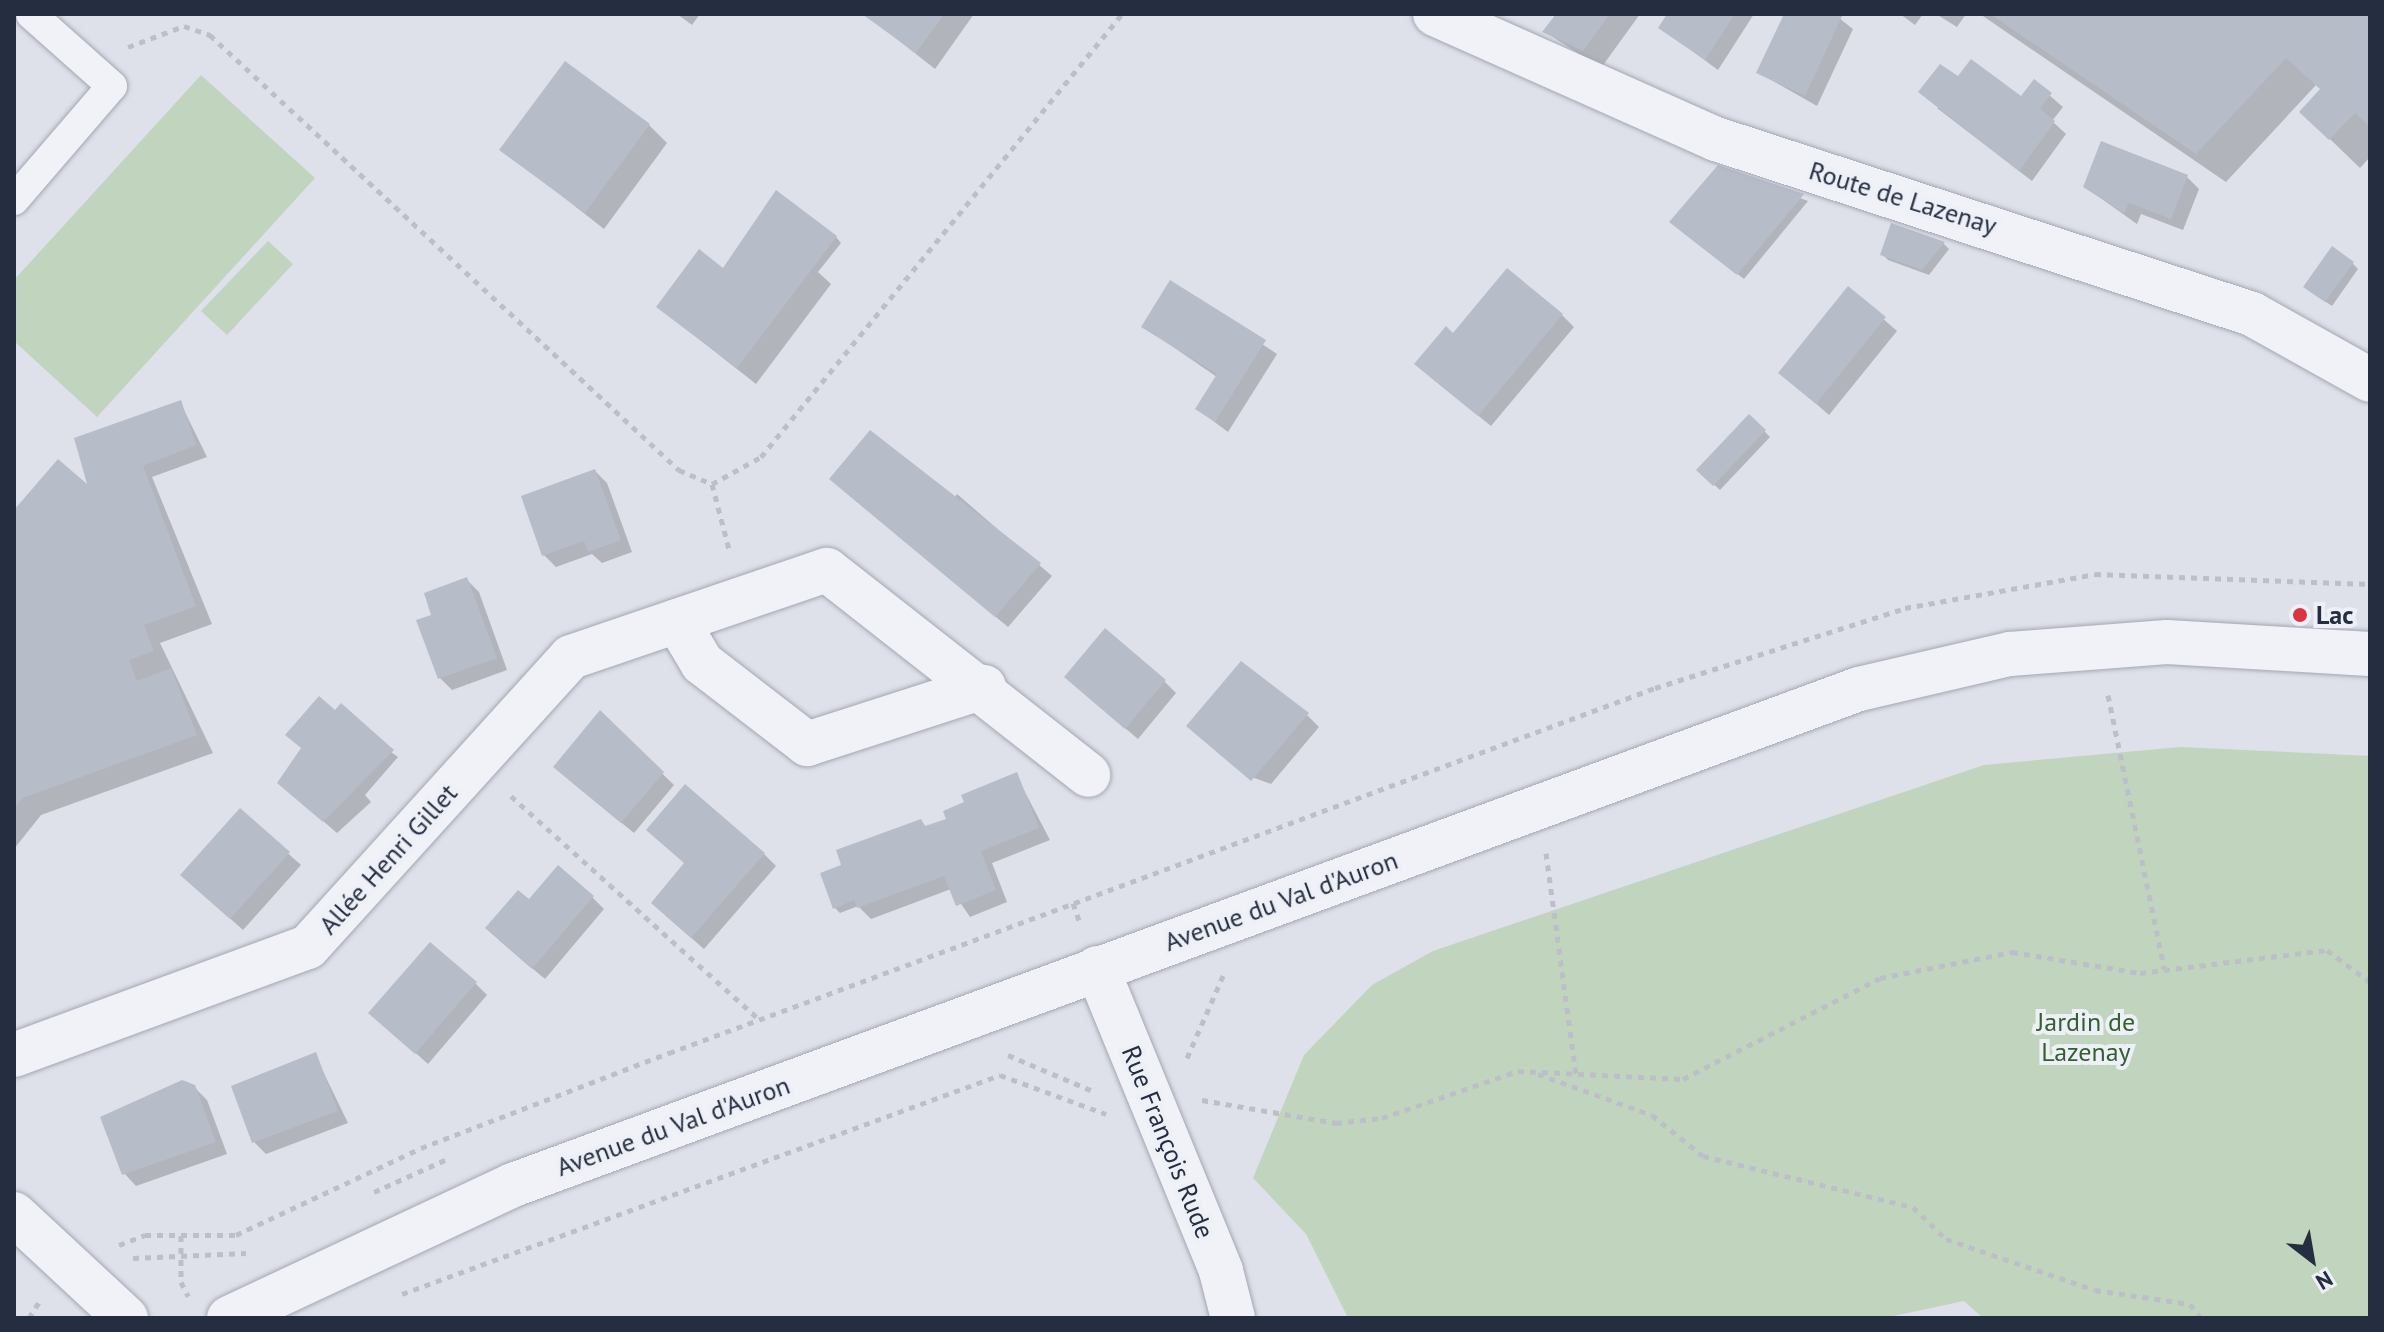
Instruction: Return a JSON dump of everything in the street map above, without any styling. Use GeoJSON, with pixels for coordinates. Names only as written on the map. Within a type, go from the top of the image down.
{"type":"FeatureCollection","features":[{"type":"Feature","properties":{"kind":"street","name":"Route de Lazenay"},"geometry":{"type":"LineString","coordinates":[[1435,14],[1716,139],[2252,314],[2370,380]]}},
{"type":"Feature","properties":{"kind":"street","name":"Allée Henri Gillet"},"geometry":{"type":"LineString","coordinates":[[14,1055],[308,947],[571,657],[827,570],[984,687],[1088,775]]}},
{"type":"Feature","properties":{"kind":"street"},"geometry":{"type":"LineString","coordinates":[[677,621],[702,663],[807,744],[984,687]]}},
{"type":"Feature","properties":{"kind":"street","name":"Avenue du Val d'Auron"},"geometry":{"type":"LineString","coordinates":[[211,1312],[513,1185],[1859,689],[2010,654],[2167,642],[2370,654]]}},
{"type":"Feature","properties":{"kind":"street","name":"Rue François Rude"},"geometry":{"type":"LineString","coordinates":[[1097,968],[1221,1271],[1233,1318]]}},
{"type":"Feature","properties":{"kind":"street"},"geometry":{"type":"LineString","coordinates":[[14,1214],[126,1318]]}},
{"type":"Feature","properties":{"kind":"lane"},"geometry":{"type":"LineString","coordinates":[[14,200],[112,86],[31,14]]}},
{"type":"Feature","properties":{"kind":"path"},"geometry":{"type":"LineString","coordinates":[[712,484],[761,457],[1122,14]]}},
{"type":"Feature","properties":{"kind":"path"},"geometry":{"type":"LineString","coordinates":[[94,71],[143,40],[184,26],[210,35],[679,470],[712,484]]}},
{"type":"Feature","properties":{"kind":"path"},"geometry":{"type":"LineString","coordinates":[[712,484],[742,599]]}},
{"type":"Feature","properties":{"kind":"path"},"geometry":{"type":"LineString","coordinates":[[69,1264],[145,1235],[236,1235],[421,1148],[760,1020],[1655,688],[1905,608],[2095,574],[2370,584]]}},
{"type":"Feature","properties":{"kind":"path"},"geometry":{"type":"LineString","coordinates":[[2106,686],[2164,969]]}},
{"type":"Feature","properties":{"kind":"path"},"geometry":{"type":"LineString","coordinates":[[475,762],[760,1020]]}},
{"type":"Feature","properties":{"kind":"path"},"geometry":{"type":"LineString","coordinates":[[1531,854],[1560,843]]}},
{"type":"Feature","properties":{"kind":"path"},"geometry":{"type":"LineString","coordinates":[[1545,848],[1576,1074]]}},
{"type":"Feature","properties":{"kind":"path"},"geometry":{"type":"LineString","coordinates":[[1073,903],[1081,926]]}},
{"type":"Feature","properties":{"kind":"path"},"geometry":{"type":"LineString","coordinates":[[989,1059],[1004,1053],[1115,1100],[1150,1097],[1336,1123],[1382,1118],[1533,1072],[1683,1079],[1880,978],[2012,952],[2140,973],[2327,950],[2370,982]]}},
{"type":"Feature","properties":{"kind":"path"},"geometry":{"type":"LineString","coordinates":[[390,1299],[506,1251],[1000,1075],[1113,1117],[1150,1097],[1179,1076],[1224,974],[1236,966]]}},
{"type":"Feature","properties":{"kind":"path"},"geometry":{"type":"LineString","coordinates":[[1533,1072],[1652,1115],[1703,1156],[1913,1207],[1946,1239],[2095,1290],[2190,1304],[2201,1318]]}},
{"type":"Feature","properties":{"kind":"path"},"geometry":{"type":"LineString","coordinates":[[181,1235],[181,1282],[211,1312]]}},
{"type":"Feature","properties":{"kind":"green space"},"geometry":{"type":"Polygon","coordinates":[[[201,75],[315,178],[97,417],[14,341],[14,280],[201,75]]]}},
{"type":"Feature","properties":{"kind":"green space"},"geometry":{"type":"Polygon","coordinates":[[[268,241],[293,264],[227,335],[201,311],[268,241]]]}},
{"type":"Feature","properties":{"kind":"green space","name":"Jardin de Lazenay"},"geometry":{"type":"Polygon","coordinates":[[[2181,747],[2370,756],[2370,1318],[1983,1318],[1964,1301],[1884,1318],[1348,1318],[1306,1234],[1253,1178],[1304,1055],[1372,985],[1433,951],[1984,765],[2181,747]]]}},
{"type":"Feature","properties":{"kind":"building"},"geometry":{"type":"Polygon","coordinates":[[[862,14],[944,14],[916,53],[862,14]]]}},
{"type":"Feature","properties":{"kind":"building"},"geometry":{"type":"Polygon","coordinates":[[[1556,14],[1610,14],[1583,51],[1542,32],[1556,14]]]}},
{"type":"Feature","properties":{"kind":"building"},"geometry":{"type":"Polygon","coordinates":[[[1667,14],[1735,14],[1705,60],[1658,28],[1667,14]]]}},
{"type":"Feature","properties":{"kind":"building"},"geometry":{"type":"Polygon","coordinates":[[[1784,14],[1842,16],[1805,96],[1756,73],[1784,14]]]}},
{"type":"Feature","properties":{"kind":"building"},"geometry":{"type":"Polygon","coordinates":[[[1990,14],[2369,14],[2370,127],[2355,113],[2329,140],[2299,112],[2320,89],[2286,58],[2196,154],[1990,14]]]}},
{"type":"Feature","properties":{"kind":"building"},"geometry":{"type":"Polygon","coordinates":[[[1971,59],[2021,96],[2034,79],[2052,93],[2040,109],[2055,121],[2019,171],[1918,92],[1940,64],[1958,76],[1971,59]]]}},
{"type":"Feature","properties":{"kind":"building"},"geometry":{"type":"Polygon","coordinates":[[[565,61],[650,124],[585,213],[499,150],[565,61]]]}},
{"type":"Feature","properties":{"kind":"building"},"geometry":{"type":"Polygon","coordinates":[[[2101,141],[2188,175],[2171,219],[2129,203],[2124,213],[2083,187],[2101,141]]]}},
{"type":"Feature","properties":{"kind":"building"},"geometry":{"type":"Polygon","coordinates":[[[1718,165],[1804,194],[1737,275],[1669,222],[1718,165]]]}},
{"type":"Feature","properties":{"kind":"building"},"geometry":{"type":"Polygon","coordinates":[[[776,190],[837,236],[737,368],[656,307],[699,249],[723,268],[776,190]]]}},
{"type":"Feature","properties":{"kind":"building"},"geometry":{"type":"Polygon","coordinates":[[[1891,223],[1945,242],[1922,270],[1880,255],[1891,223]]]}},
{"type":"Feature","properties":{"kind":"building"},"geometry":{"type":"Polygon","coordinates":[[[2332,246],[2354,262],[2325,302],[2303,287],[2332,246]]]}},
{"type":"Feature","properties":{"kind":"building"},"geometry":{"type":"Polygon","coordinates":[[[1507,268],[1563,314],[1478,416],[1414,364],[1446,326],[1453,333],[1507,268]]]}},
{"type":"Feature","properties":{"kind":"building"},"geometry":{"type":"Polygon","coordinates":[[[1170,280],[1266,340],[1215,422],[1195,409],[1217,374],[1141,327],[1170,280]]]}},
{"type":"Feature","properties":{"kind":"building"},"geometry":{"type":"Polygon","coordinates":[[[1848,286],[1886,317],[1816,404],[1778,373],[1848,286]]]}},
{"type":"Feature","properties":{"kind":"building"},"geometry":{"type":"Polygon","coordinates":[[[181,400],[196,445],[143,466],[196,606],[144,625],[154,651],[129,660],[137,681],[171,668],[197,735],[23,798],[14,808],[14,510],[58,459],[87,484],[74,438],[181,400]]]}},
{"type":"Feature","properties":{"kind":"building"},"geometry":{"type":"Polygon","coordinates":[[[1749,414],[1766,430],[1713,486],[1696,470],[1749,414]]]}},
{"type":"Feature","properties":{"kind":"building"},"geometry":{"type":"Polygon","coordinates":[[[870,430],[1041,563],[995,617],[829,479],[870,430]]]}},
{"type":"Feature","properties":{"kind":"building"},"geometry":{"type":"Polygon","coordinates":[[[595,469],[621,540],[588,552],[584,541],[542,556],[521,496],[595,469]]]}},
{"type":"Feature","properties":{"kind":"building"},"geometry":{"type":"Polygon","coordinates":[[[467,577],[497,658],[438,679],[416,620],[431,615],[424,593],[467,577]]]}},
{"type":"Feature","properties":{"kind":"building"},"geometry":{"type":"Polygon","coordinates":[[[1105,628],[1166,680],[1125,729],[1064,677],[1105,628]]]}},
{"type":"Feature","properties":{"kind":"building"},"geometry":{"type":"Polygon","coordinates":[[[1241,661],[1309,713],[1251,781],[1186,726],[1241,661]]]}},
{"type":"Feature","properties":{"kind":"building"},"geometry":{"type":"Polygon","coordinates":[[[319,696],[335,710],[341,703],[394,750],[323,822],[277,783],[301,748],[285,735],[319,696]]]}},
{"type":"Feature","properties":{"kind":"building"},"geometry":{"type":"Polygon","coordinates":[[[600,710],[664,772],[621,823],[553,767],[600,710]]]}},
{"type":"Feature","properties":{"kind":"building"},"geometry":{"type":"Polygon","coordinates":[[[1017,772],[1039,828],[981,851],[996,890],[956,906],[944,876],[857,908],[854,900],[833,909],[820,873],[841,865],[836,850],[921,819],[925,826],[946,819],[943,811],[964,802],[961,795],[1017,772]]]}},
{"type":"Feature","properties":{"kind":"building"},"geometry":{"type":"Polygon","coordinates":[[[685,784],[765,853],[691,938],[651,903],[684,863],[646,830],[685,784]]]}},
{"type":"Feature","properties":{"kind":"building"},"geometry":{"type":"Polygon","coordinates":[[[240,808],[290,852],[230,919],[180,875],[240,808]]]}},
{"type":"Feature","properties":{"kind":"building"},"geometry":{"type":"Polygon","coordinates":[[[558,865],[594,896],[532,969],[485,928],[518,890],[529,899],[558,865]]]}},
{"type":"Feature","properties":{"kind":"building"},"geometry":{"type":"Polygon","coordinates":[[[430,942],[477,982],[415,1054],[368,1013],[430,942]]]}},
{"type":"Feature","properties":{"kind":"building"},"geometry":{"type":"Polygon","coordinates":[[[316,1052],[338,1111],[252,1143],[231,1086],[316,1052]]]}},
{"type":"Feature","properties":{"kind":"building"},"geometry":{"type":"Polygon","coordinates":[[[182,1080],[195,1085],[216,1142],[122,1175],[100,1117],[182,1080]]]}},
{"type":"Feature","properties":{"kind":"place","name":"Lac"},"geometry":{"type":"Point","coordinates":[2300,615]}}]}
